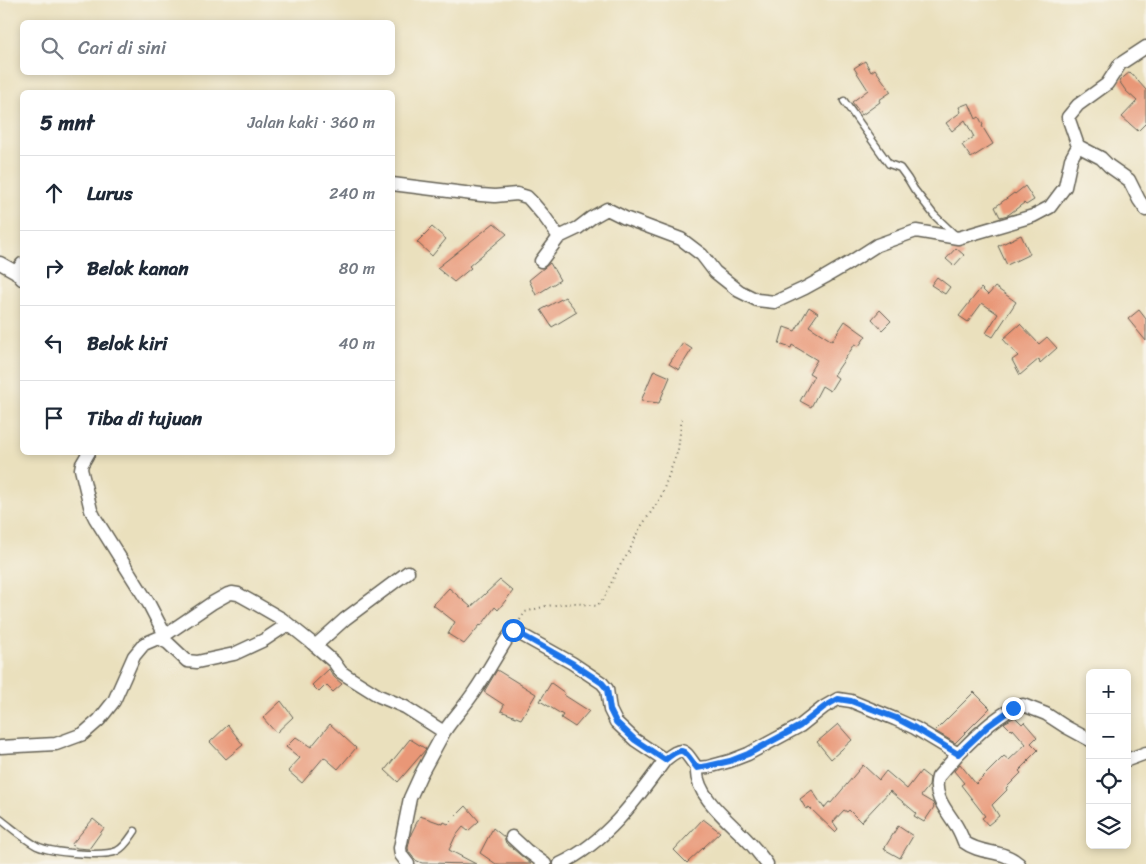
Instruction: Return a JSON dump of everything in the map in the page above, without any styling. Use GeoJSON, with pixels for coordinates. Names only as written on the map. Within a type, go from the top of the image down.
{"type":"FeatureCollection","features":[{"type":"Feature","properties":{"kind":"street"},"geometry":{"type":"LineString","coordinates":[[1146,47],[1120,64],[1107,84],[1078,105],[1068,116],[1078,146],[1101,158],[1129,180],[1146,210]]}},
{"type":"Feature","properties":{"kind":"street"},"geometry":{"type":"LineString","coordinates":[[541,261],[558,237],[578,228],[607,208],[625,218],[681,239],[702,255],[715,272],[739,291],[757,300],[775,302],[849,264],[877,244],[916,231],[958,238],[1033,216],[1050,208],[1065,187],[1071,159],[1078,146]]}},
{"type":"Feature","properties":{"kind":"street"},"geometry":{"type":"LineString","coordinates":[[395,184],[481,195],[522,195],[531,201],[558,237]]}},
{"type":"Feature","properties":{"kind":"street"},"geometry":{"type":"LineString","coordinates":[[0,263],[20,272]]}},
{"type":"Feature","properties":{"kind":"street"},"geometry":{"type":"LineString","coordinates":[[87,455],[80,469],[91,510],[148,604],[162,637],[187,661],[197,662],[234,654],[264,640],[288,624]]}},
{"type":"Feature","properties":{"kind":"street"},"geometry":{"type":"LineString","coordinates":[[315,646],[345,619],[408,572]]}},
{"type":"Feature","properties":{"kind":"street"},"geometry":{"type":"LineString","coordinates":[[0,747],[56,744],[83,734],[99,720],[114,701],[134,656],[144,644],[162,637],[212,603],[232,593],[238,594],[288,624],[334,662],[341,672],[347,676],[379,696],[404,707],[444,732]]}},
{"type":"Feature","properties":{"kind":"street"},"geometry":{"type":"LineString","coordinates":[[408,864],[400,848],[410,798],[444,732],[490,669],[513,630],[572,663],[602,683],[607,689],[610,710],[616,722],[635,740],[665,760]]}},
{"type":"Feature","properties":{"kind":"street"},"geometry":{"type":"LineString","coordinates":[[697,768],[730,761],[748,754],[800,726],[824,707],[838,699],[851,701],[896,718],[958,754]]}},
{"type":"Feature","properties":{"kind":"street"},"geometry":{"type":"LineString","coordinates":[[1018,864],[1006,855],[972,847],[964,842],[941,802],[938,792],[938,777],[958,754],[988,726],[1013,708],[1024,705],[1046,714],[1086,738]]}},
{"type":"Feature","properties":{"kind":"street"},"geometry":{"type":"LineString","coordinates":[[560,864],[570,860],[600,838],[635,802],[665,760],[679,751],[686,753],[697,768],[696,774],[701,789],[709,800],[767,864]]}},
{"type":"Feature","properties":{"kind":"street"},"geometry":{"type":"LineString","coordinates":[[1130,759],[1146,754]]}},
{"type":"Feature","properties":{"kind":"street"},"geometry":{"type":"LineString","coordinates":[[512,837],[544,864]]}},
{"type":"Feature","properties":{"kind":"lane"},"geometry":{"type":"LineString","coordinates":[[844,101],[889,164],[900,168],[934,215],[958,238]]}},
{"type":"Feature","properties":{"kind":"lane"},"geometry":{"type":"LineString","coordinates":[[0,819],[39,846],[48,850],[66,852],[110,853],[118,851],[135,832]]}},
{"type":"Feature","properties":{"kind":"path"},"geometry":{"type":"LineString","coordinates":[[513,630],[525,612],[546,606],[575,603],[597,606],[604,598],[619,567],[630,552],[638,531],[660,499],[678,450],[682,416]]}},
{"type":"Feature","properties":{"kind":"building"},"geometry":{"type":"Polygon","coordinates":[[[865,61],[871,72],[875,69],[891,92],[862,115],[852,102],[868,90],[854,68],[865,61]]]}},
{"type":"Feature","properties":{"kind":"building"},"geometry":{"type":"Polygon","coordinates":[[[1130,72],[1146,90],[1146,123],[1138,131],[1122,117],[1137,101],[1119,81],[1130,72]]]}},
{"type":"Feature","properties":{"kind":"building"},"geometry":{"type":"Polygon","coordinates":[[[969,103],[976,119],[979,117],[993,144],[971,158],[962,145],[974,137],[965,120],[952,131],[946,123],[961,112],[959,107],[969,103]]]}},
{"type":"Feature","properties":{"kind":"building"},"geometry":{"type":"Polygon","coordinates":[[[1025,186],[1034,200],[1026,205],[1024,203],[1008,215],[1000,217],[995,207],[1025,186]]]}},
{"type":"Feature","properties":{"kind":"building"},"geometry":{"type":"Polygon","coordinates":[[[494,223],[507,234],[469,266],[471,268],[454,282],[437,268],[494,223]]]}},
{"type":"Feature","properties":{"kind":"building"},"geometry":{"type":"Polygon","coordinates":[[[432,227],[446,239],[432,256],[417,242],[432,227]]]}},
{"type":"Feature","properties":{"kind":"building"},"geometry":{"type":"Polygon","coordinates":[[[1021,235],[1030,254],[1007,265],[998,246],[1021,235]]]}},
{"type":"Feature","properties":{"kind":"building"},"geometry":{"type":"Polygon","coordinates":[[[956,248],[964,255],[954,266],[946,259],[956,248]]]}},
{"type":"Feature","properties":{"kind":"building"},"geometry":{"type":"Polygon","coordinates":[[[550,263],[560,280],[536,295],[529,280],[550,263]]]}},
{"type":"Feature","properties":{"kind":"building"},"geometry":{"type":"Polygon","coordinates":[[[937,277],[950,287],[945,294],[931,285],[937,277]]]}},
{"type":"Feature","properties":{"kind":"building"},"geometry":{"type":"Polygon","coordinates":[[[995,287],[1016,302],[993,337],[986,333],[998,314],[982,303],[968,322],[959,316],[981,288],[988,295],[995,287]]]}},
{"type":"Feature","properties":{"kind":"building"},"geometry":{"type":"Polygon","coordinates":[[[565,297],[577,312],[552,327],[541,310],[565,297]]]}},
{"type":"Feature","properties":{"kind":"building"},"geometry":{"type":"Polygon","coordinates":[[[809,307],[818,313],[809,326],[832,341],[845,321],[866,336],[859,346],[855,344],[834,375],[838,378],[830,391],[822,386],[811,407],[800,401],[814,376],[809,373],[817,360],[792,345],[791,348],[779,344],[784,327],[795,331],[809,307]]]}},
{"type":"Feature","properties":{"kind":"building"},"geometry":{"type":"Polygon","coordinates":[[[880,310],[891,321],[882,330],[872,319],[880,310]]]}},
{"type":"Feature","properties":{"kind":"building"},"geometry":{"type":"Polygon","coordinates":[[[1139,310],[1146,319],[1146,341],[1128,319],[1139,310]]]}},
{"type":"Feature","properties":{"kind":"building"},"geometry":{"type":"Polygon","coordinates":[[[1020,324],[1039,344],[1047,337],[1057,348],[1040,363],[1039,359],[1020,375],[1012,360],[1018,356],[1003,339],[1020,324]]]}},
{"type":"Feature","properties":{"kind":"building"},"geometry":{"type":"Polygon","coordinates":[[[683,343],[692,349],[679,370],[669,364],[683,343]]]}},
{"type":"Feature","properties":{"kind":"building"},"geometry":{"type":"Polygon","coordinates":[[[654,370],[670,377],[659,403],[641,401],[654,370]]]}},
{"type":"Feature","properties":{"kind":"building"},"geometry":{"type":"Polygon","coordinates":[[[500,580],[513,591],[498,610],[495,607],[464,644],[448,634],[455,622],[433,605],[449,588],[471,607],[500,580]]]}},
{"type":"Feature","properties":{"kind":"building"},"geometry":{"type":"Polygon","coordinates":[[[329,669],[342,684],[333,692],[326,685],[319,692],[312,685],[329,669]]]}},
{"type":"Feature","properties":{"kind":"building"},"geometry":{"type":"Polygon","coordinates":[[[497,670],[536,694],[521,719],[501,711],[504,705],[484,692],[497,670]]]}},
{"type":"Feature","properties":{"kind":"building"},"geometry":{"type":"Polygon","coordinates":[[[551,683],[565,693],[564,695],[589,711],[575,727],[561,718],[563,715],[540,701],[551,683]]]}},
{"type":"Feature","properties":{"kind":"building"},"geometry":{"type":"Polygon","coordinates":[[[974,692],[990,708],[955,743],[935,731],[974,692]]]}},
{"type":"Feature","properties":{"kind":"building"},"geometry":{"type":"Polygon","coordinates":[[[281,701],[293,717],[276,733],[263,718],[281,701]]]}},
{"type":"Feature","properties":{"kind":"building"},"geometry":{"type":"Polygon","coordinates":[[[1015,717],[1022,724],[1024,722],[1037,737],[1031,743],[1038,750],[1019,771],[1021,773],[1006,788],[1007,790],[992,805],[999,816],[988,825],[982,818],[985,816],[961,785],[964,783],[954,771],[960,764],[976,784],[1004,756],[1009,760],[1026,744],[1013,729],[1012,731],[1004,723],[1015,717]]]}},
{"type":"Feature","properties":{"kind":"building"},"geometry":{"type":"Polygon","coordinates":[[[330,724],[356,748],[338,769],[324,757],[302,783],[288,771],[300,758],[286,747],[296,737],[311,747],[330,724]]]}},
{"type":"Feature","properties":{"kind":"building"},"geometry":{"type":"Polygon","coordinates":[[[838,724],[852,740],[831,759],[817,742],[838,724]]]}},
{"type":"Feature","properties":{"kind":"building"},"geometry":{"type":"Polygon","coordinates":[[[228,725],[243,745],[226,759],[210,742],[228,725]]]}},
{"type":"Feature","properties":{"kind":"building"},"geometry":{"type":"Polygon","coordinates":[[[410,739],[426,749],[398,782],[385,770],[410,739]]]}},
{"type":"Feature","properties":{"kind":"building"},"geometry":{"type":"Polygon","coordinates":[[[863,765],[879,780],[886,771],[907,789],[921,771],[930,778],[929,786],[921,796],[933,803],[934,807],[924,822],[914,816],[916,813],[890,791],[861,822],[849,810],[847,812],[844,810],[833,822],[838,829],[835,832],[809,807],[806,809],[800,799],[812,790],[824,808],[829,802],[831,803],[863,765]]]}},
{"type":"Feature","properties":{"kind":"building"},"geometry":{"type":"Polygon","coordinates":[[[466,806],[479,821],[468,831],[463,827],[455,837],[449,850],[476,864],[422,863],[415,860],[408,848],[411,834],[420,816],[448,824],[466,806]]]}},
{"type":"Feature","properties":{"kind":"building"},"geometry":{"type":"Polygon","coordinates":[[[93,819],[104,828],[89,849],[77,848],[71,845],[93,819]]]}},
{"type":"Feature","properties":{"kind":"building"},"geometry":{"type":"Polygon","coordinates":[[[703,819],[720,832],[687,863],[674,850],[703,819]]]}},
{"type":"Feature","properties":{"kind":"building"},"geometry":{"type":"Polygon","coordinates":[[[898,826],[913,836],[900,858],[884,849],[898,826]]]}},
{"type":"Feature","properties":{"kind":"building"},"geometry":{"type":"Polygon","coordinates":[[[493,828],[504,837],[506,843],[531,864],[496,864],[480,853],[493,828]]]}},
{"type":"Feature","properties":{"kind":"route"},"geometry":{"type":"LineString","coordinates":[[513,630],[572,663],[602,683],[607,689],[613,718],[635,740],[665,760],[675,752],[686,753],[697,768],[730,761],[748,754],[800,726],[832,701],[838,699],[851,701],[896,718],[958,754],[988,726],[1013,708]]}}]}
